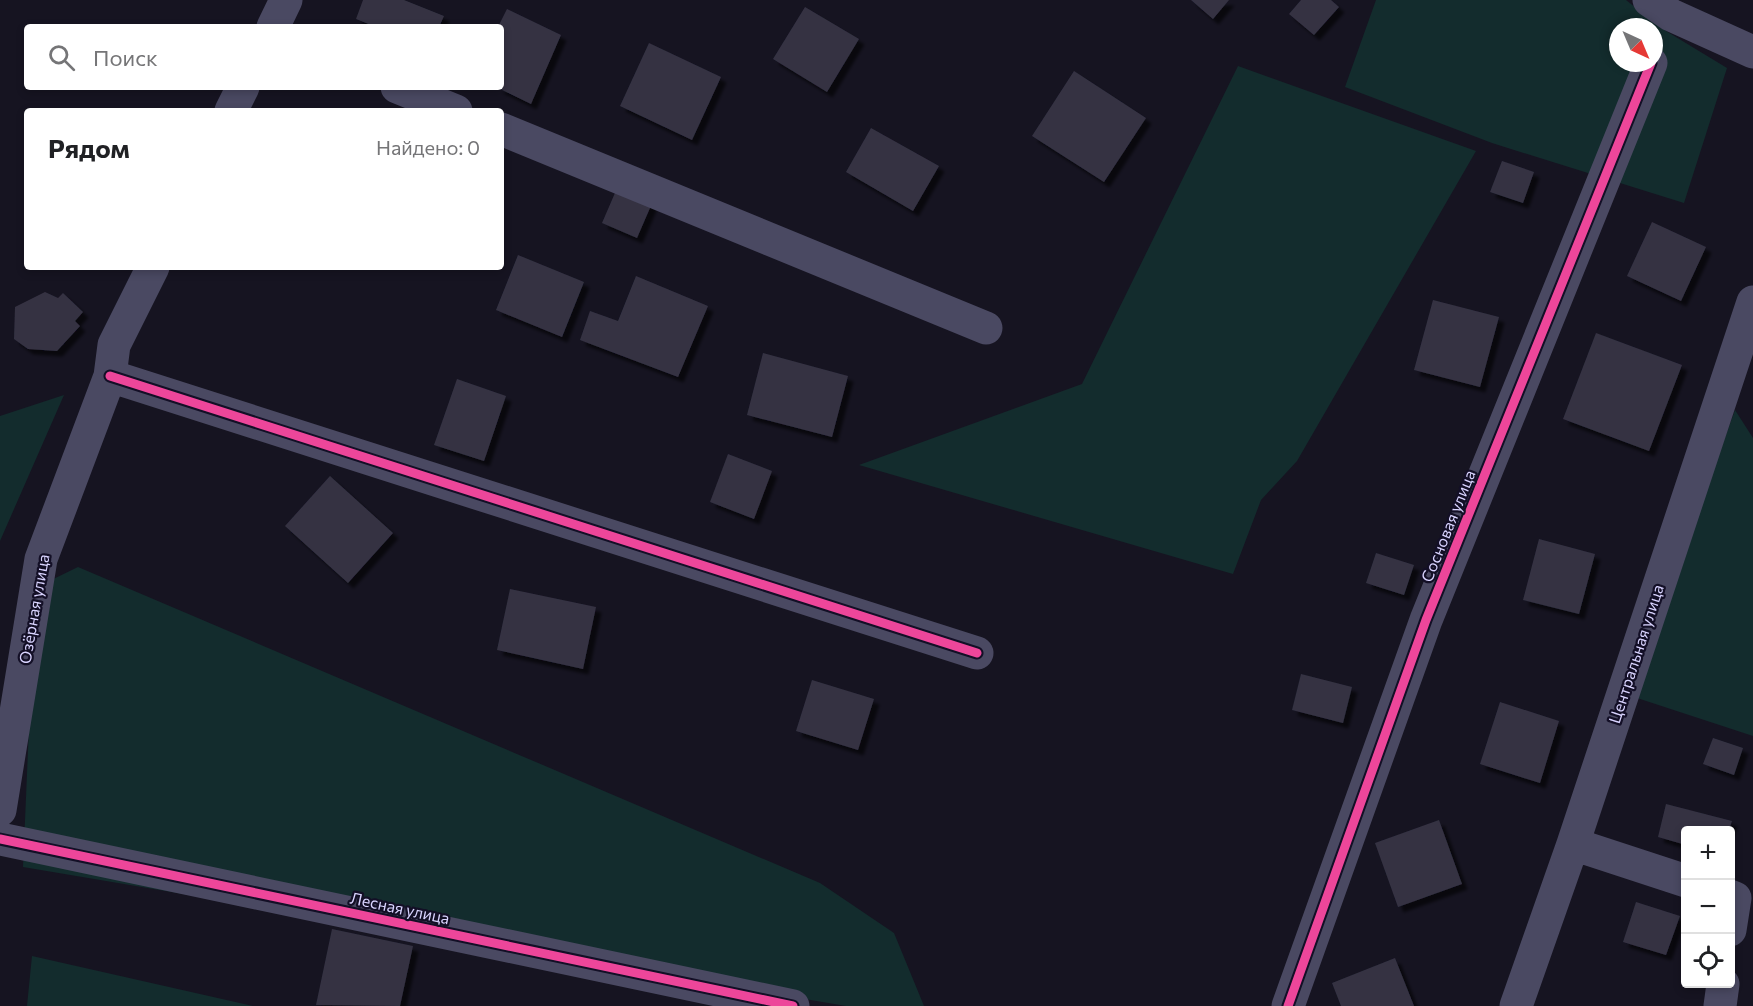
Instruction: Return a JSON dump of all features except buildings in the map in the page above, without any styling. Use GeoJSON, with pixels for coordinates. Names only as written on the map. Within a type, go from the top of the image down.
{"type":"FeatureCollection","features":[{"type":"Feature","properties":{"kind":"street"},"geometry":{"type":"LineString","coordinates":[[274,24],[286,0]]}},
{"type":"Feature","properties":{"kind":"street"},"geometry":{"type":"LineString","coordinates":[[1660,8],[1753,52]]}},
{"type":"Feature","properties":{"kind":"street","name":"Сосновая улица"},"geometry":{"type":"LineString","coordinates":[[1288,1006],[1425,620],[1647,72]]}},
{"type":"Feature","properties":{"kind":"street"},"geometry":{"type":"LineString","coordinates":[[232,108],[242,90]]}},
{"type":"Feature","properties":{"kind":"street"},"geometry":{"type":"LineString","coordinates":[[404,90],[449,108]]}},
{"type":"Feature","properties":{"kind":"street"},"geometry":{"type":"LineString","coordinates":[[504,130],[986,328]]}},
{"type":"Feature","properties":{"kind":"street","name":"Озёрная улица"},"geometry":{"type":"LineString","coordinates":[[0,810],[41,559],[112,361],[152,270]]}},
{"type":"Feature","properties":{"kind":"street","name":"Центральная улица"},"geometry":{"type":"LineString","coordinates":[[1516,1006],[1573,844],[1753,302]]}},
{"type":"Feature","properties":{"kind":"street"},"geometry":{"type":"LineString","coordinates":[[112,361],[977,653]]}},
{"type":"Feature","properties":{"kind":"street","name":"Лесная улица"},"geometry":{"type":"LineString","coordinates":[[0,839],[793,1006]]}},
{"type":"Feature","properties":{"kind":"street"},"geometry":{"type":"LineString","coordinates":[[1573,844],[1683,880]]}},
{"type":"Feature","properties":{"kind":"street"},"geometry":{"type":"LineString","coordinates":[[1720,1006],[1722,988]]}},
{"type":"Feature","properties":{"kind":"green space"},"geometry":{"type":"Polygon","coordinates":[[[1376,0],[1626,0],[1648,18],[1609,18],[1609,72],[1663,72],[1663,29],[1727,68],[1684,203],[1492,143],[1345,87],[1376,0]]]}},
{"type":"Feature","properties":{"kind":"green space"},"geometry":{"type":"Polygon","coordinates":[[[1238,66],[1476,151],[1297,461],[1261,500],[1233,574],[859,465],[1082,384],[1238,66]]]}},
{"type":"Feature","properties":{"kind":"green space"},"geometry":{"type":"Polygon","coordinates":[[[64,395],[0,541],[0,416],[64,395]]]}},
{"type":"Feature","properties":{"kind":"green space"},"geometry":{"type":"Polygon","coordinates":[[[1735,410],[1753,438],[1753,736],[1631,696],[1735,410]]]}},
{"type":"Feature","properties":{"kind":"green space"},"geometry":{"type":"Polygon","coordinates":[[[78,567],[820,883],[894,933],[924,1006],[846,1006],[23,867],[35,588],[78,567]]]}},
{"type":"Feature","properties":{"kind":"green space"},"geometry":{"type":"Polygon","coordinates":[[[32,956],[253,1006],[27,1006],[32,956]]]}},
{"type":"Feature","properties":{"kind":"cycle path"},"geometry":{"type":"LineString","coordinates":[[1288,1006],[1426,620],[1647,72]]}},
{"type":"Feature","properties":{"kind":"cycle path"},"geometry":{"type":"LineString","coordinates":[[110,376],[977,653]]}},
{"type":"Feature","properties":{"kind":"cycle path"},"geometry":{"type":"LineString","coordinates":[[0,839],[793,1006]]}}]}
